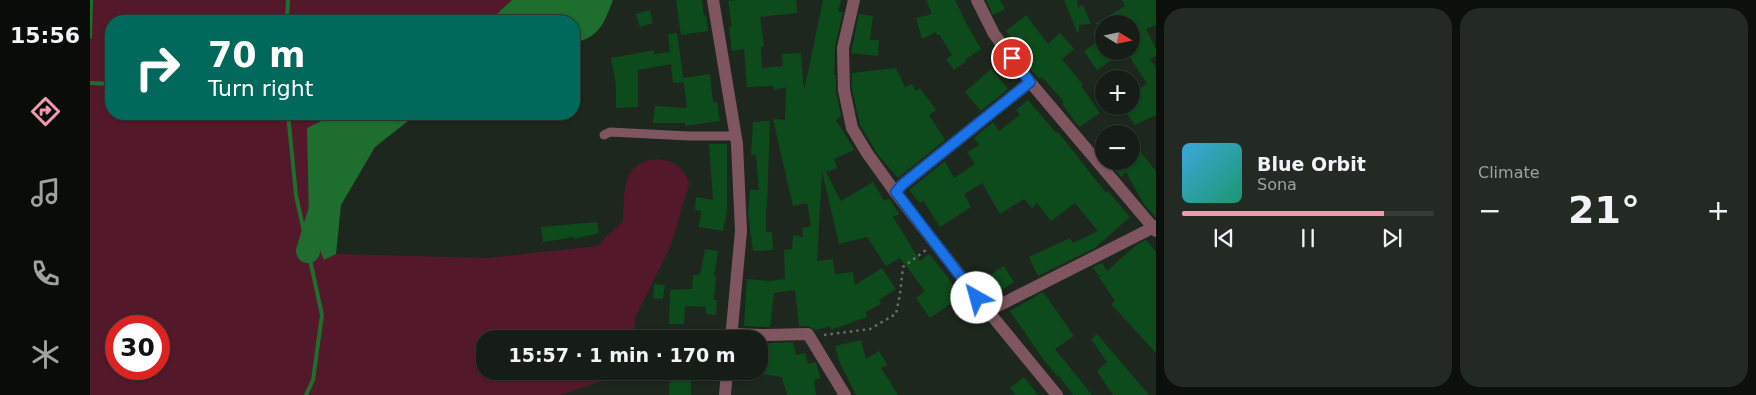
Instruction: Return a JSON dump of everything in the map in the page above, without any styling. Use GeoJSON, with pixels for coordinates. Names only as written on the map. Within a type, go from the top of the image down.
{"type":"FeatureCollection","features":[{"type":"Feature","properties":{"kind":"street"},"geometry":{"type":"LineString","coordinates":[[714,0],[736,136],[742,230],[732,330]]}},
{"type":"Feature","properties":{"kind":"street"},"geometry":{"type":"LineString","coordinates":[[854,0],[843,48],[844,90],[852,128],[867,153],[934,242],[1057,395]]}},
{"type":"Feature","properties":{"kind":"street"},"geometry":{"type":"LineString","coordinates":[[977,0],[994,34],[1030,82],[1155,228],[988,311]]}},
{"type":"Feature","properties":{"kind":"street"},"geometry":{"type":"LineString","coordinates":[[896,192],[903,184],[1030,82]]}},
{"type":"Feature","properties":{"kind":"street"},"geometry":{"type":"LineString","coordinates":[[768,336],[808,334],[845,395]]}},
{"type":"Feature","properties":{"kind":"street"},"geometry":{"type":"LineString","coordinates":[[725,395],[726,380]]}},
{"type":"Feature","properties":{"kind":"lane"},"geometry":{"type":"LineString","coordinates":[[604,135],[610,132],[736,136]]}},
{"type":"Feature","properties":{"kind":"path"},"geometry":{"type":"LineString","coordinates":[[808,334],[827,335],[870,329],[896,314],[903,267],[934,242]]}},
{"type":"Feature","properties":{"kind":"shaded area"},"geometry":{"type":"Polygon","coordinates":[[[90,0],[512,0],[496,15],[105,15],[105,120],[323,120],[307,128],[324,260],[336,254],[487,258],[597,246],[623,221],[627,179],[636,167],[653,159],[671,162],[679,167],[689,184],[671,245],[635,318],[634,330],[476,330],[476,380],[606,380],[560,395],[90,395],[90,0]]]}},
{"type":"Feature","properties":{"kind":"shaded area"},"geometry":{"type":"Polygon","coordinates":[[[512,0],[613,0],[600,28],[590,37],[580,41],[580,15],[496,15],[512,0]]]}},
{"type":"Feature","properties":{"kind":"shaded area"},"geometry":{"type":"Polygon","coordinates":[[[323,120],[409,120],[375,147],[341,205],[336,254],[324,260],[309,223],[307,128],[323,120]]]}},
{"type":"Feature","properties":{"kind":"building"},"geometry":{"type":"Polygon","coordinates":[[[676,0],[702,0],[708,31],[681,35],[676,0]]]}},
{"type":"Feature","properties":{"kind":"building"},"geometry":{"type":"Polygon","coordinates":[[[796,0],[797,13],[760,17],[764,46],[761,47],[762,68],[783,66],[782,54],[801,53],[804,91],[823,0],[841,0],[838,12],[843,12],[835,46],[834,75],[836,75],[836,92],[841,116],[836,120],[854,149],[834,159],[837,168],[826,172],[841,201],[873,182],[884,201],[889,198],[899,214],[893,217],[920,261],[929,254],[947,276],[961,297],[930,318],[916,298],[925,291],[900,258],[886,266],[867,237],[839,244],[822,171],[817,261],[833,259],[835,274],[853,272],[855,285],[882,268],[896,289],[879,300],[881,304],[865,312],[867,317],[831,330],[830,326],[815,330],[808,326],[799,326],[795,290],[774,293],[770,327],[744,326],[747,279],[770,281],[785,279],[784,250],[792,249],[793,235],[803,237],[802,228],[811,226],[807,203],[793,206],[773,119],[785,120],[786,87],[774,90],[773,86],[747,87],[744,49],[732,51],[729,27],[732,26],[728,1],[796,0]]]}},
{"type":"Feature","properties":{"kind":"building"},"geometry":{"type":"Polygon","coordinates":[[[926,0],[955,0],[981,49],[954,70],[946,59],[952,55],[939,34],[937,35],[936,32],[922,39],[916,18],[932,14],[926,0]]]}},
{"type":"Feature","properties":{"kind":"building"},"geometry":{"type":"Polygon","coordinates":[[[986,0],[1000,0],[1005,9],[993,15],[986,0]]]}},
{"type":"Feature","properties":{"kind":"building"},"geometry":{"type":"Polygon","coordinates":[[[1064,0],[1077,0],[1078,7],[1083,5],[1091,24],[1079,25],[1079,32],[1077,32],[1064,0]]]}},
{"type":"Feature","properties":{"kind":"building"},"geometry":{"type":"Polygon","coordinates":[[[1122,0],[1156,0],[1156,25],[1146,29],[1156,49],[1156,56],[1150,59],[1156,68],[1156,115],[1135,125],[1128,115],[1140,115],[1140,88],[1147,84],[1140,70],[1132,60],[1140,60],[1140,15],[1110,15],[1125,6],[1122,0]]]}},
{"type":"Feature","properties":{"kind":"building"},"geometry":{"type":"Polygon","coordinates":[[[650,10],[653,23],[640,27],[636,14],[650,10]]]}},
{"type":"Feature","properties":{"kind":"building"},"geometry":{"type":"Polygon","coordinates":[[[859,14],[873,16],[870,40],[879,40],[878,56],[851,53],[859,14]]]}},
{"type":"Feature","properties":{"kind":"building"},"geometry":{"type":"Polygon","coordinates":[[[1026,15],[1048,44],[1060,33],[1074,49],[1062,59],[1083,85],[1081,86],[1095,106],[1095,115],[1097,115],[1079,127],[1062,104],[1064,102],[1042,77],[1040,79],[1032,71],[1022,58],[1024,55],[1006,31],[1026,15]]]}},
{"type":"Feature","properties":{"kind":"building"},"geometry":{"type":"Polygon","coordinates":[[[677,33],[684,82],[673,83],[671,64],[638,70],[638,107],[616,108],[616,85],[611,58],[654,50],[654,54],[670,52],[668,34],[677,33]]]}},
{"type":"Feature","properties":{"kind":"building"},"geometry":{"type":"Polygon","coordinates":[[[1095,43],[1095,60],[1112,60],[1097,70],[1084,51],[1095,43]]]}},
{"type":"Feature","properties":{"kind":"building"},"geometry":{"type":"Polygon","coordinates":[[[896,68],[905,87],[912,84],[916,91],[920,88],[936,110],[929,115],[945,140],[898,178],[878,155],[860,125],[852,89],[852,73],[896,68]]]}},
{"type":"Feature","properties":{"kind":"building"},"geometry":{"type":"Polygon","coordinates":[[[991,69],[1008,89],[981,111],[965,92],[991,69]]]}},
{"type":"Feature","properties":{"kind":"building"},"geometry":{"type":"Polygon","coordinates":[[[710,74],[713,103],[717,102],[720,121],[685,126],[685,123],[653,123],[655,106],[687,108],[683,78],[710,74]]]}},
{"type":"Feature","properties":{"kind":"building"},"geometry":{"type":"Polygon","coordinates":[[[1028,100],[1056,133],[1058,132],[1106,193],[1108,191],[1130,217],[1095,248],[1038,276],[1029,257],[1070,238],[1073,243],[1098,231],[1075,203],[1051,221],[1037,203],[1032,208],[1024,199],[1000,214],[982,183],[964,194],[971,207],[940,227],[923,200],[920,203],[909,190],[945,161],[954,178],[975,164],[967,152],[979,145],[974,138],[993,122],[999,131],[1020,115],[1016,110],[1028,100]]]}},
{"type":"Feature","properties":{"kind":"building"},"geometry":{"type":"Polygon","coordinates":[[[770,121],[766,232],[772,232],[773,250],[753,251],[748,214],[750,190],[759,190],[756,155],[751,155],[753,122],[770,121]]]}},
{"type":"Feature","properties":{"kind":"building"},"geometry":{"type":"Polygon","coordinates":[[[709,144],[727,144],[727,211],[723,231],[699,227],[701,211],[695,210],[696,197],[713,200],[709,144]]]}},
{"type":"Feature","properties":{"kind":"building"},"geometry":{"type":"Polygon","coordinates":[[[1140,151],[1156,171],[1156,218],[1144,204],[1126,172],[1121,177],[1115,170],[1140,170],[1140,151]]]}},
{"type":"Feature","properties":{"kind":"building"},"geometry":{"type":"Polygon","coordinates":[[[597,222],[599,233],[575,239],[574,237],[543,242],[541,227],[597,222]]]}},
{"type":"Feature","properties":{"kind":"building"},"geometry":{"type":"Polygon","coordinates":[[[1146,240],[1156,252],[1156,353],[1111,304],[1115,301],[1099,277],[1104,273],[1099,276],[1093,267],[1102,263],[1107,271],[1136,245],[1146,240]]]}},
{"type":"Feature","properties":{"kind":"building"},"geometry":{"type":"Polygon","coordinates":[[[705,249],[718,251],[714,276],[716,276],[714,300],[717,300],[716,315],[706,314],[706,307],[685,306],[684,324],[669,324],[670,290],[692,289],[693,275],[700,275],[705,249]]]}},
{"type":"Feature","properties":{"kind":"building"},"geometry":{"type":"Polygon","coordinates":[[[1004,266],[1014,282],[992,296],[982,280],[1004,266]]]}},
{"type":"Feature","properties":{"kind":"building"},"geometry":{"type":"Polygon","coordinates":[[[654,284],[665,285],[663,299],[653,298],[654,284]]]}},
{"type":"Feature","properties":{"kind":"building"},"geometry":{"type":"Polygon","coordinates":[[[1043,292],[1074,336],[1055,349],[1092,395],[1073,395],[1043,359],[1010,311],[1043,292]]]}},
{"type":"Feature","properties":{"kind":"building"},"geometry":{"type":"Polygon","coordinates":[[[1097,334],[1149,395],[1113,395],[1097,371],[1107,362],[1091,339],[1097,334]]]}},
{"type":"Feature","properties":{"kind":"building"},"geometry":{"type":"Polygon","coordinates":[[[861,340],[866,359],[879,351],[887,365],[881,368],[898,395],[856,395],[840,363],[835,346],[861,340]]]}},
{"type":"Feature","properties":{"kind":"building"},"geometry":{"type":"Polygon","coordinates":[[[793,342],[796,355],[805,353],[808,364],[815,362],[820,378],[814,380],[816,395],[787,395],[782,377],[768,375],[768,344],[793,342]]]}},
{"type":"Feature","properties":{"kind":"building"},"geometry":{"type":"Polygon","coordinates":[[[1024,377],[1038,395],[1016,395],[1010,388],[1024,377]]]}},
{"type":"Feature","properties":{"kind":"building"},"geometry":{"type":"Polygon","coordinates":[[[670,380],[691,380],[691,395],[669,395],[670,380]]]}},
{"type":"Feature","properties":{"kind":"waterway"},"geometry":{"type":"LineString","coordinates":[[90,37],[91,0]]}},
{"type":"Feature","properties":{"kind":"waterway"},"geometry":{"type":"LineString","coordinates":[[287,15],[288,0]]}},
{"type":"Feature","properties":{"kind":"waterway"},"geometry":{"type":"LineString","coordinates":[[90,83],[105,84]]}},
{"type":"Feature","properties":{"kind":"waterway"},"geometry":{"type":"LineString","coordinates":[[289,120],[296,195],[322,315],[313,380],[306,395]]}},
{"type":"Feature","properties":{"kind":"waterway"},"geometry":{"type":"LineString","coordinates":[[308,251],[323,202]]}},
{"type":"Feature","properties":{"kind":"route"},"geometry":{"type":"LineString","coordinates":[[977,298],[896,192],[903,184],[1030,82],[1012,58]]}}]}
